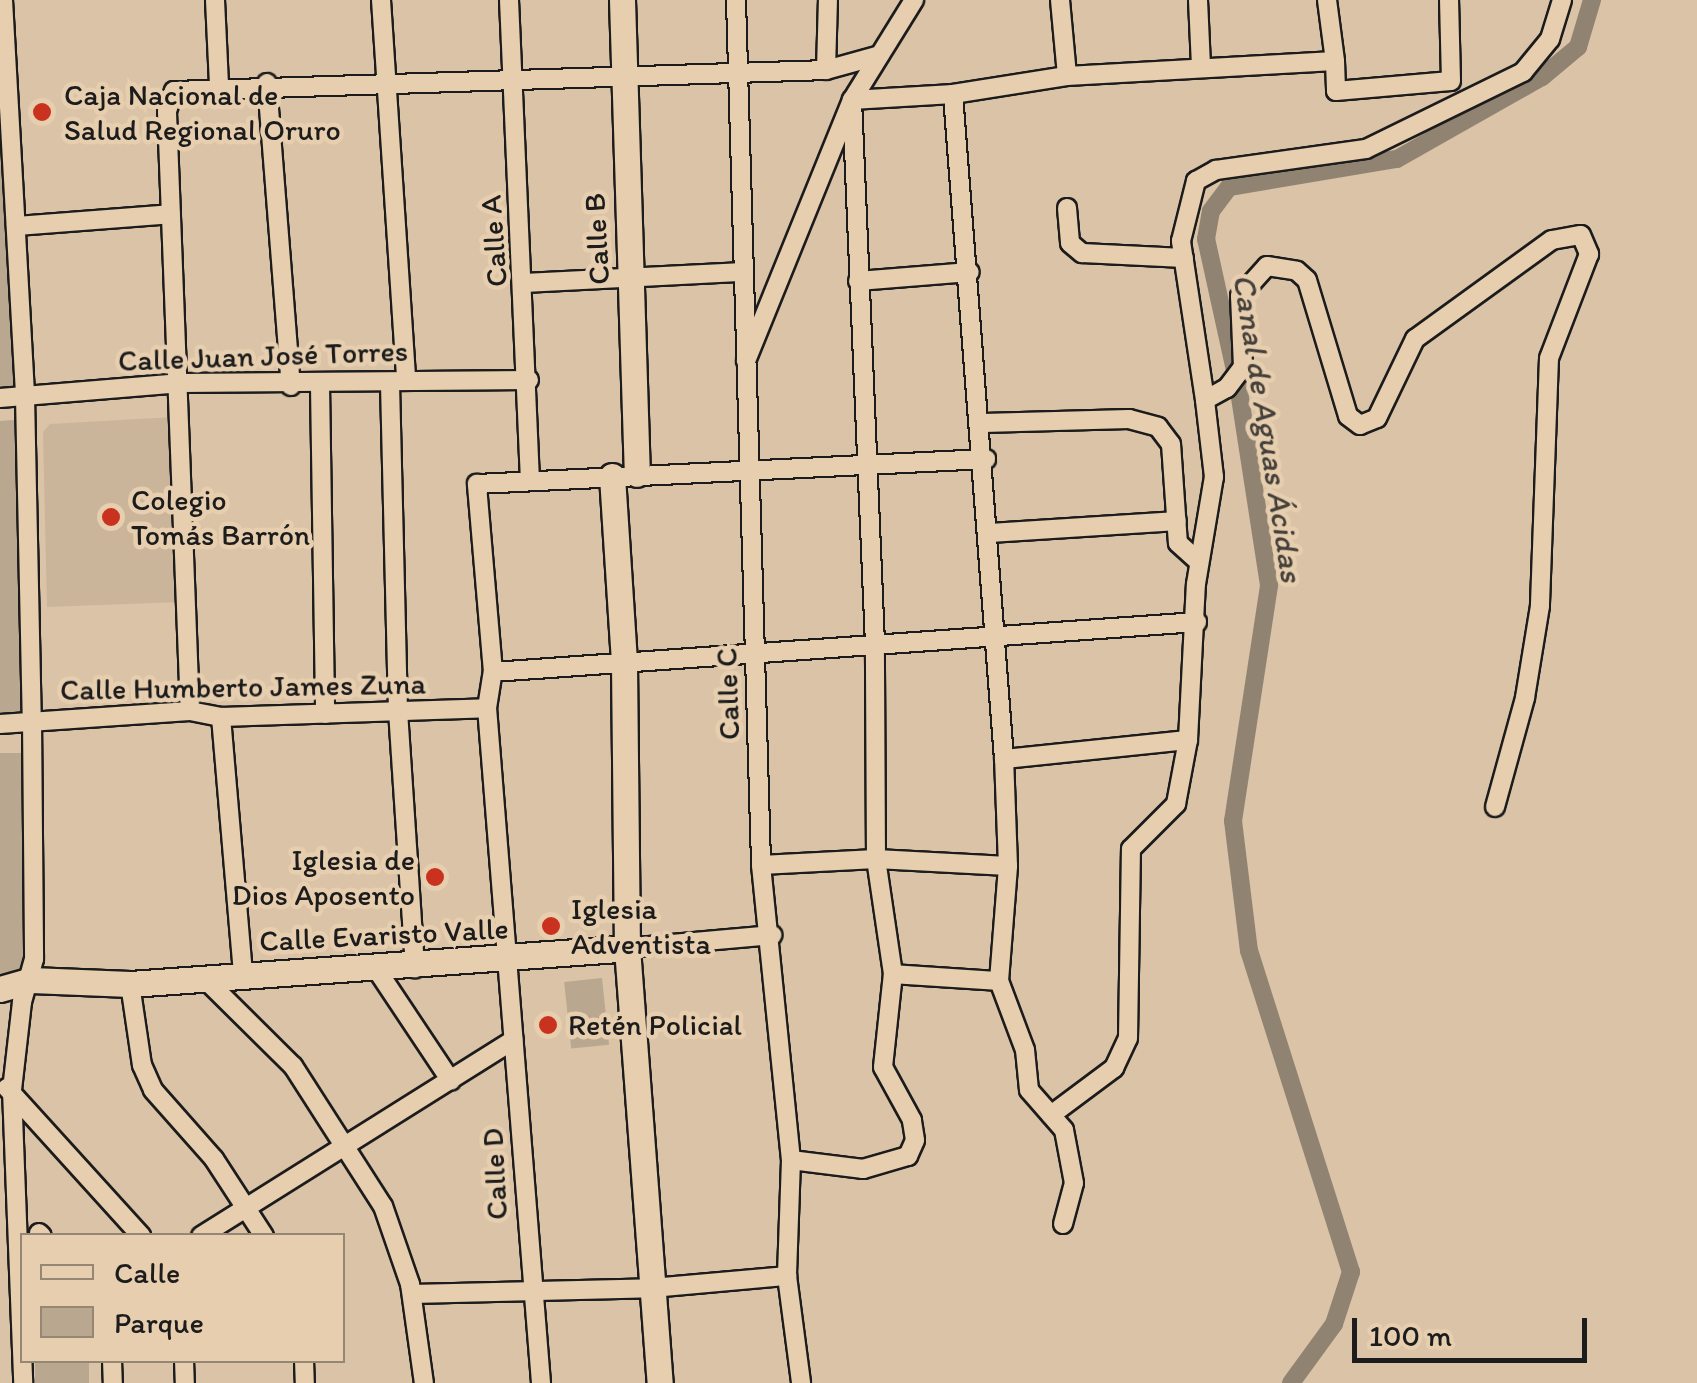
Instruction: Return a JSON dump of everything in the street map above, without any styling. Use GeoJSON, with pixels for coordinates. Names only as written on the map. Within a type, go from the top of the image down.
{"type":"FeatureCollection","features":[{"type":"Feature","properties":{"kind":"street"},"geometry":{"type":"LineString","coordinates":[[3,0],[25,396],[32,720],[31,980],[22,1002],[6,1088],[20,1331]]}},
{"type":"Feature","properties":{"kind":"street"},"geometry":{"type":"LineString","coordinates":[[215,0],[220,84]]}},
{"type":"Feature","properties":{"kind":"street"},"geometry":{"type":"LineString","coordinates":[[381,0],[398,380],[398,711],[415,968]]}},
{"type":"Feature","properties":{"kind":"street","name":"Calle A"},"geometry":{"type":"LineString","coordinates":[[509,0],[510,80],[529,380],[530,479]]}},
{"type":"Feature","properties":{"kind":"street","name":"Calle B"},"geometry":{"type":"LineString","coordinates":[[622,0],[620,76],[633,278],[625,475],[627,948],[660,1383]]}},
{"type":"Feature","properties":{"kind":"street","name":"Calle C"},"geometry":{"type":"LineString","coordinates":[[736,0],[739,272],[761,864],[772,935],[791,1160],[787,1276],[801,1383]]}},
{"type":"Feature","properties":{"kind":"street"},"geometry":{"type":"LineString","coordinates":[[826,70],[828,0]]}},
{"type":"Feature","properties":{"kind":"street"},"geometry":{"type":"LineString","coordinates":[[744,366],[852,100],[914,0]]}},
{"type":"Feature","properties":{"kind":"street"},"geometry":{"type":"LineString","coordinates":[[1060,0],[1066,76]]}},
{"type":"Feature","properties":{"kind":"street"},"geometry":{"type":"LineString","coordinates":[[1198,0],[1202,67]]}},
{"type":"Feature","properties":{"kind":"street"},"geometry":{"type":"LineString","coordinates":[[1327,0],[1336,91],[1451,80],[1449,0]]}},
{"type":"Feature","properties":{"kind":"street"},"geometry":{"type":"LineString","coordinates":[[1051,1116],[1114,1068],[1128,1038],[1131,849],[1176,804],[1188,740],[1200,562],[1214,477],[1184,258],[1182,222],[1196,181],[1216,170],[1366,149],[1523,72],[1550,39],[1562,0]]}},
{"type":"Feature","properties":{"kind":"street"},"geometry":{"type":"LineString","coordinates":[[190,711],[181,384],[167,111],[174,90],[220,84],[826,70],[877,56]]}},
{"type":"Feature","properties":{"kind":"street"},"geometry":{"type":"LineString","coordinates":[[852,100],[953,94],[1066,76],[1335,61]]}},
{"type":"Feature","properties":{"kind":"street"},"geometry":{"type":"LineString","coordinates":[[268,83],[291,386]]}},
{"type":"Feature","properties":{"kind":"street"},"geometry":{"type":"LineString","coordinates":[[953,94],[986,459],[1004,759],[1008,866],[999,981],[1025,1050],[1029,1090],[1064,1130],[1074,1182],[1063,1224]]}},
{"type":"Feature","properties":{"kind":"street"},"geometry":{"type":"LineString","coordinates":[[791,1160],[862,1169],[908,1156],[915,1140],[912,1120],[883,1068],[893,974],[876,860],[875,644],[852,100]]}},
{"type":"Feature","properties":{"kind":"street"},"geometry":{"type":"LineString","coordinates":[[1067,208],[1070,243],[1082,253],[1184,258]]}},
{"type":"Feature","properties":{"kind":"street"},"geometry":{"type":"LineString","coordinates":[[16,226],[171,214]]}},
{"type":"Feature","properties":{"kind":"street"},"geometry":{"type":"LineString","coordinates":[[1205,400],[1227,388],[1243,366],[1244,287],[1267,266],[1297,270],[1308,280],[1348,416],[1360,425],[1377,418],[1415,339],[1552,240],[1580,234],[1589,254],[1586,274],[1548,358],[1540,606],[1525,698],[1494,807]]}},
{"type":"Feature","properties":{"kind":"street"},"geometry":{"type":"LineString","coordinates":[[524,283],[739,272]]}},
{"type":"Feature","properties":{"kind":"street"},"geometry":{"type":"LineString","coordinates":[[858,281],[970,272]]}},
{"type":"Feature","properties":{"kind":"street","name":"Calle Juan José Torres"},"geometry":{"type":"LineString","coordinates":[[0,398],[181,384],[320,386],[398,380],[529,380]]}},
{"type":"Feature","properties":{"kind":"street"},"geometry":{"type":"LineString","coordinates":[[320,386],[324,714]]}},
{"type":"Feature","properties":{"kind":"street"},"geometry":{"type":"LineString","coordinates":[[983,423],[1128,419],[1158,427],[1171,444],[1178,543],[1200,562]]}},
{"type":"Feature","properties":{"kind":"street"},"geometry":{"type":"LineString","coordinates":[[530,479],[986,459]]}},
{"type":"Feature","properties":{"kind":"street","name":"Calle D"},"geometry":{"type":"LineString","coordinates":[[530,479],[476,484],[493,672],[487,708],[514,1040],[529,1291],[541,1383]]}},
{"type":"Feature","properties":{"kind":"street"},"geometry":{"type":"LineString","coordinates":[[991,533],[1177,521]]}},
{"type":"Feature","properties":{"kind":"street"},"geometry":{"type":"LineString","coordinates":[[493,672],[1197,622]]}},
{"type":"Feature","properties":{"kind":"street","name":"Calle Humberto James Zuna"},"geometry":{"type":"LineString","coordinates":[[0,724],[190,711],[221,717],[487,708]]}},
{"type":"Feature","properties":{"kind":"street"},"geometry":{"type":"LineString","coordinates":[[221,717],[243,976]]}},
{"type":"Feature","properties":{"kind":"street"},"geometry":{"type":"LineString","coordinates":[[1004,759],[1188,740]]}},
{"type":"Feature","properties":{"kind":"street"},"geometry":{"type":"LineString","coordinates":[[761,864],[876,860],[1008,866]]}},
{"type":"Feature","properties":{"kind":"street","name":"Calle Evaristo Valle"},"geometry":{"type":"LineString","coordinates":[[0,989],[31,980],[130,984],[202,976],[506,962],[772,935]]}},
{"type":"Feature","properties":{"kind":"street"},"geometry":{"type":"LineString","coordinates":[[377,970],[451,1081]]}},
{"type":"Feature","properties":{"kind":"street"},"geometry":{"type":"LineString","coordinates":[[893,974],[999,981]]}},
{"type":"Feature","properties":{"kind":"street"},"geometry":{"type":"LineString","coordinates":[[202,976],[293,1066],[349,1147],[382,1206],[412,1294],[424,1383]]}},
{"type":"Feature","properties":{"kind":"street"},"geometry":{"type":"LineString","coordinates":[[130,984],[142,1065],[153,1090],[250,1210],[262,1233]]}},
{"type":"Feature","properties":{"kind":"street"},"geometry":{"type":"LineString","coordinates":[[207,1233],[250,1210],[514,1040]]}},
{"type":"Feature","properties":{"kind":"street"},"geometry":{"type":"LineString","coordinates":[[6,1088],[138,1233]]}},
{"type":"Feature","properties":{"kind":"street"},"geometry":{"type":"LineString","coordinates":[[412,1294],[652,1288],[787,1276]]}},
{"type":"Feature","properties":{"kind":"shaded area","name":"Colegio Tomás Barrón"},"geometry":{"type":"Polygon","coordinates":[[[174,417],[180,602],[47,607],[43,432],[50,424],[174,417]]]}},
{"type":"Feature","properties":{"kind":"green space"},"geometry":{"type":"Polygon","coordinates":[[[0,0],[18,397],[0,404],[0,0]]]}},
{"type":"Feature","properties":{"kind":"green space"},"geometry":{"type":"Polygon","coordinates":[[[13,420],[19,425],[25,733],[0,734],[0,421],[13,420]]]}},
{"type":"Feature","properties":{"kind":"green space"},"geometry":{"type":"Polygon","coordinates":[[[0,753],[26,753],[37,973],[0,985],[0,753]]]}},
{"type":"Feature","properties":{"kind":"green space"},"geometry":{"type":"Polygon","coordinates":[[[602,978],[609,1045],[571,1049],[564,982],[602,978]]]}},
{"type":"Feature","properties":{"kind":"green space"},"geometry":{"type":"Polygon","coordinates":[[[35,1363],[89,1363],[89,1383],[35,1383],[35,1363]]]}},
{"type":"Feature","properties":{"kind":"waterway","name":"Canal de Aguas Ácidas"},"geometry":{"type":"LineString","coordinates":[[1291,1383],[1334,1324],[1351,1272],[1249,951],[1233,821],[1269,585],[1238,384],[1206,239],[1211,211],[1229,187],[1397,159],[1542,77],[1578,47],[1592,0]]}},
{"type":"Feature","properties":{"kind":"place","name":"Caja Nacional de Salud Regional Oruro"},"geometry":{"type":"Point","coordinates":[42,112]}},
{"type":"Feature","properties":{"kind":"place","name":"Colegio Tomás Barrón"},"geometry":{"type":"Point","coordinates":[111,517]}},
{"type":"Feature","properties":{"kind":"place","name":"Iglesia de Dios Aposento"},"geometry":{"type":"Point","coordinates":[435,877]}},
{"type":"Feature","properties":{"kind":"place","name":"Iglesia Adventista"},"geometry":{"type":"Point","coordinates":[551,926]}},
{"type":"Feature","properties":{"kind":"place","name":"Retén Policial"},"geometry":{"type":"Point","coordinates":[548,1025]}}]}
